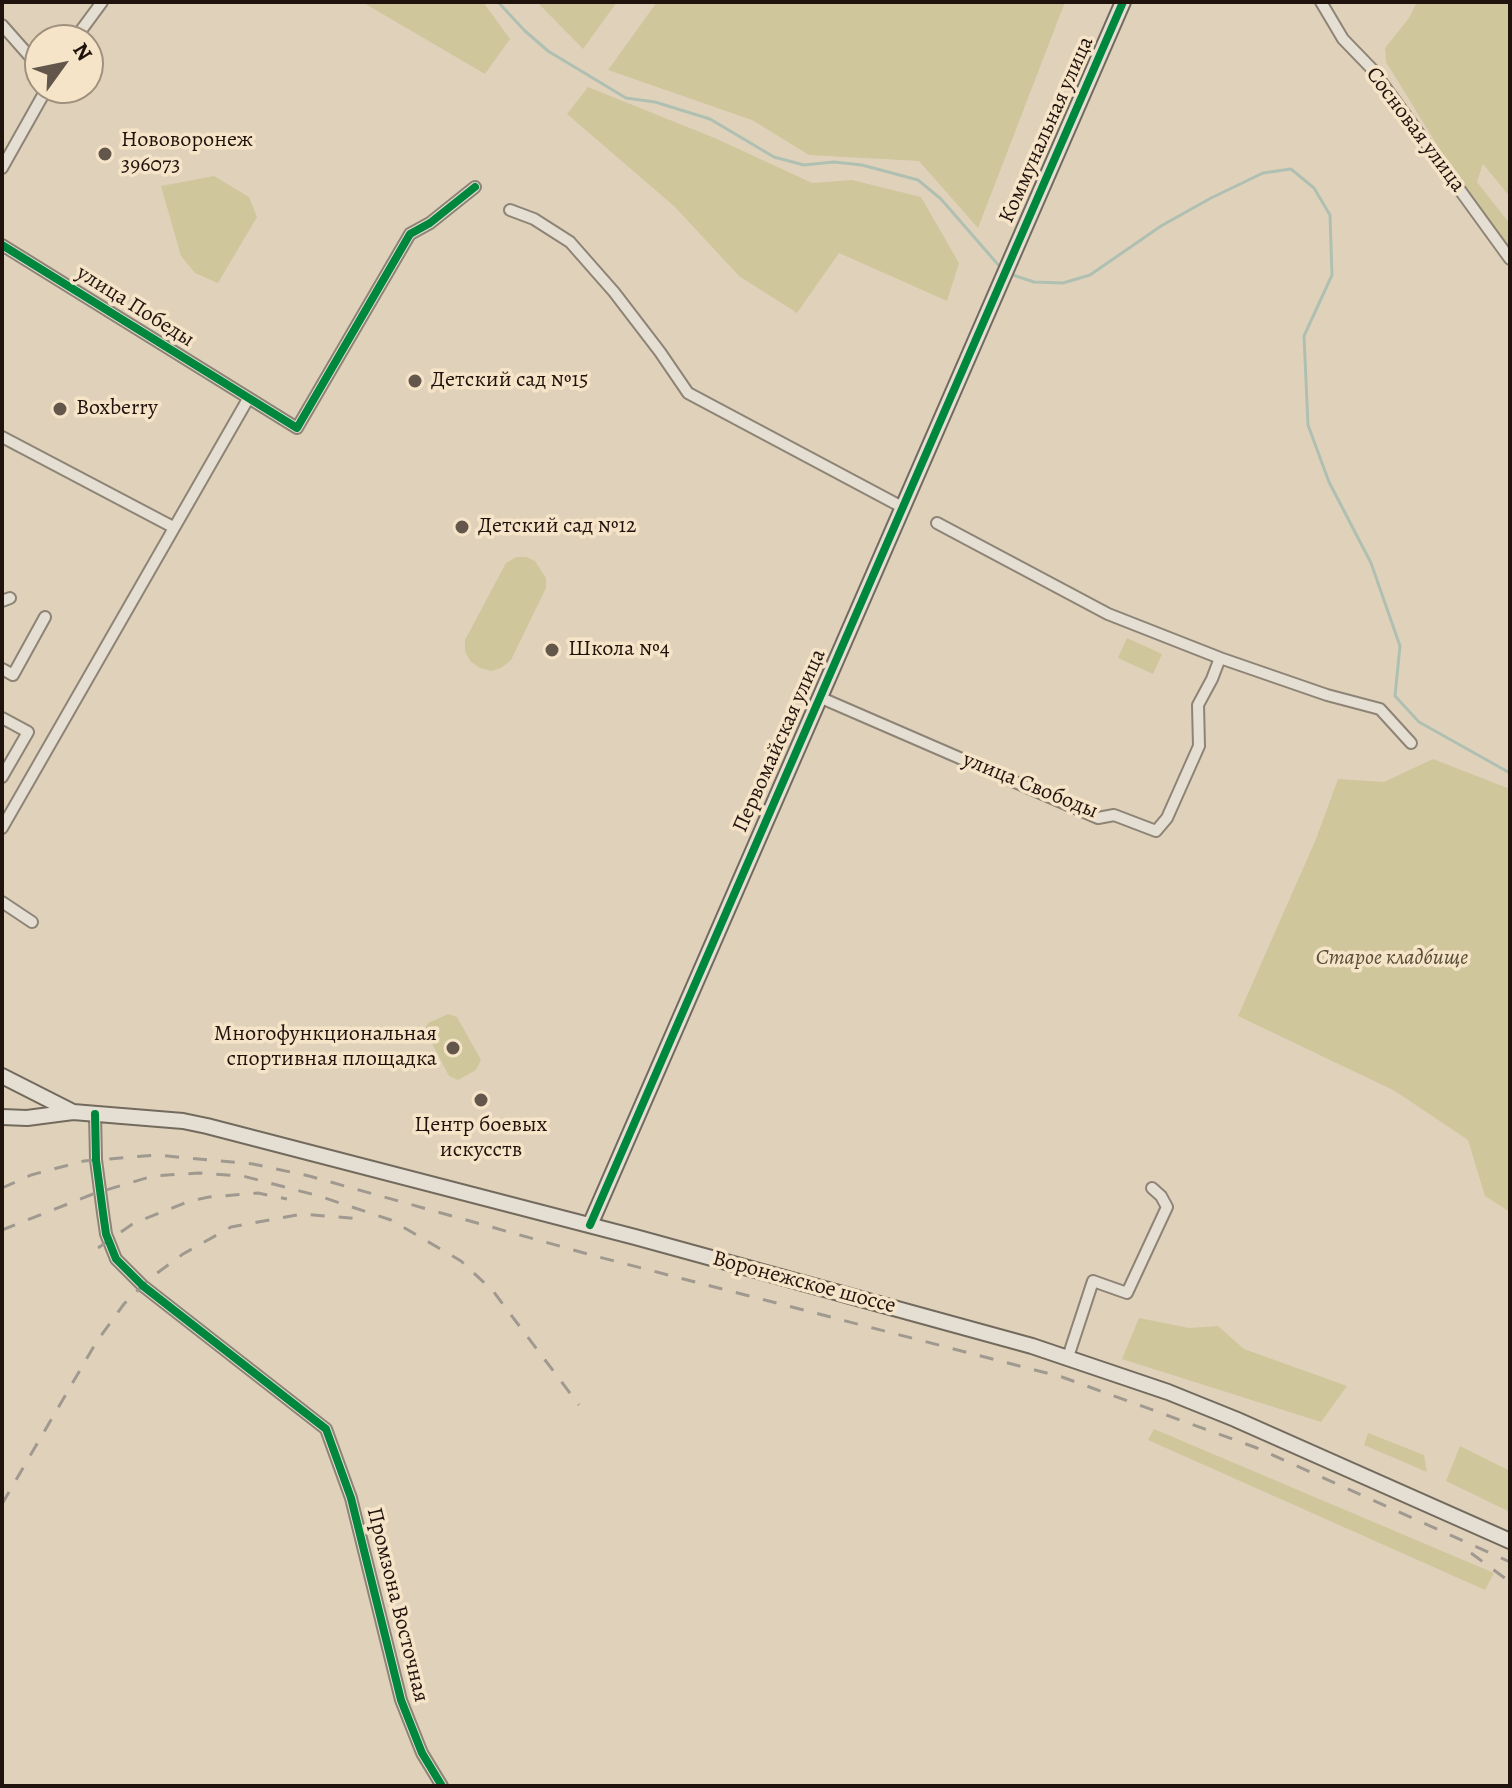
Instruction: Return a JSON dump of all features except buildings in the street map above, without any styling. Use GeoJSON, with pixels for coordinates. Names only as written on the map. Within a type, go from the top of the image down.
{"type":"FeatureCollection","features":[{"type":"Feature","properties":{"kind":"main road","name":"Коммунальная улица"},"geometry":{"type":"LineString","coordinates":[[1004,272],[1123,2]]}},
{"type":"Feature","properties":{"kind":"main road","name":"Первомайская улица"},"geometry":{"type":"LineString","coordinates":[[590,1225],[1004,272]]}},
{"type":"Feature","properties":{"kind":"main road","name":"Воронежское шоссе"},"geometry":{"type":"LineString","coordinates":[[2,1076],[73,1112]]}},
{"type":"Feature","properties":{"kind":"main road","name":"Воронежское шоссе"},"geometry":{"type":"LineString","coordinates":[[2,1117],[27,1118],[73,1112],[183,1121],[218,1128],[590,1225],[1068,1357],[1235,1419],[1510,1541]]}},
{"type":"Feature","properties":{"kind":"street"},"geometry":{"type":"LineString","coordinates":[[84,24],[102,2]]}},
{"type":"Feature","properties":{"kind":"street","name":"Сосновая улица"},"geometry":{"type":"LineString","coordinates":[[1321,2],[1343,39],[1372,69],[1510,259]]}},
{"type":"Feature","properties":{"kind":"street"},"geometry":{"type":"LineString","coordinates":[[2,25],[24,50]]}},
{"type":"Feature","properties":{"kind":"street"},"geometry":{"type":"LineString","coordinates":[[2,168],[38,104]]}},
{"type":"Feature","properties":{"kind":"street","name":"улица Победы"},"geometry":{"type":"LineString","coordinates":[[2,245],[297,428],[410,234],[430,223],[475,187]]}},
{"type":"Feature","properties":{"kind":"street"},"geometry":{"type":"LineString","coordinates":[[510,210],[534,219],[570,242],[614,292],[688,393],[902,507]]}},
{"type":"Feature","properties":{"kind":"street"},"geometry":{"type":"LineString","coordinates":[[2,828],[248,399]]}},
{"type":"Feature","properties":{"kind":"street"},"geometry":{"type":"LineString","coordinates":[[2,437],[173,527]]}},
{"type":"Feature","properties":{"kind":"street"},"geometry":{"type":"LineString","coordinates":[[937,523],[1108,614],[1220,658],[1327,695],[1380,709],[1411,743]]}},
{"type":"Feature","properties":{"kind":"street"},"geometry":{"type":"LineString","coordinates":[[2,669],[13,675],[45,617]]}},
{"type":"Feature","properties":{"kind":"street","name":"улица Свободы"},"geometry":{"type":"LineString","coordinates":[[819,697],[1098,818],[1114,815],[1156,831],[1167,818],[1199,746],[1198,705],[1220,658]]}},
{"type":"Feature","properties":{"kind":"street"},"geometry":{"type":"LineString","coordinates":[[2,718],[28,732],[2,777]]}},
{"type":"Feature","properties":{"kind":"street"},"geometry":{"type":"LineString","coordinates":[[2,902],[32,922]]}},
{"type":"Feature","properties":{"kind":"street","name":"Промзона Восточная"},"geometry":{"type":"LineString","coordinates":[[95,1114],[96,1160],[106,1234],[116,1259],[143,1286],[326,1429],[351,1498],[401,1700],[422,1753],[442,1786]]}},
{"type":"Feature","properties":{"kind":"street"},"geometry":{"type":"LineString","coordinates":[[1068,1357],[1093,1281],[1127,1293],[1167,1207],[1152,1188]]}},
{"type":"Feature","properties":{"kind":"green space"},"geometry":{"type":"Polygon","coordinates":[[[362,2],[483,2],[510,39],[485,74],[362,2]]]}},
{"type":"Feature","properties":{"kind":"green space"},"geometry":{"type":"Polygon","coordinates":[[[537,2],[617,2],[583,49],[537,2]]]}},
{"type":"Feature","properties":{"kind":"green space"},"geometry":{"type":"Polygon","coordinates":[[[657,2],[1065,2],[978,228],[919,161],[809,155],[752,120],[608,70],[657,2]]]}},
{"type":"Feature","properties":{"kind":"green space"},"geometry":{"type":"Polygon","coordinates":[[[1417,2],[1510,2],[1510,197],[1483,164],[1477,182],[1510,224],[1510,250],[1458,179],[1386,62],[1385,48],[1409,18],[1417,2]]]}},
{"type":"Feature","properties":{"kind":"green space"},"geometry":{"type":"Polygon","coordinates":[[[588,87],[717,139],[812,183],[852,180],[921,197],[959,263],[947,301],[839,253],[797,313],[739,276],[675,207],[567,114],[588,87]]]}},
{"type":"Feature","properties":{"kind":"green space"},"geometry":{"type":"Polygon","coordinates":[[[214,176],[249,197],[257,217],[218,283],[195,273],[181,256],[161,186],[214,176]]]}},
{"type":"Feature","properties":{"kind":"green space"},"geometry":{"type":"Polygon","coordinates":[[[516,557],[535,561],[546,578],[546,588],[511,660],[491,671],[470,661],[465,651],[465,640],[506,563],[516,557]]]}},
{"type":"Feature","properties":{"kind":"green space"},"geometry":{"type":"Polygon","coordinates":[[[1127,638],[1162,654],[1153,674],[1118,658],[1127,638]]]}},
{"type":"Feature","properties":{"kind":"green space","name":"Старое кладбище"},"geometry":{"type":"Polygon","coordinates":[[[1433,759],[1510,789],[1510,1212],[1485,1196],[1468,1140],[1395,1091],[1238,1016],[1316,839],[1338,779],[1384,782],[1433,759]]]}},
{"type":"Feature","properties":{"kind":"green space","name":"Многофункциональная спортивная площадка"},"geometry":{"type":"Polygon","coordinates":[[[448,1014],[457,1017],[481,1060],[476,1070],[458,1080],[449,1076],[425,1030],[428,1023],[448,1014]]]}},
{"type":"Feature","properties":{"kind":"green space"},"geometry":{"type":"Polygon","coordinates":[[[1139,1318],[1189,1328],[1218,1326],[1244,1349],[1347,1386],[1321,1422],[1122,1359],[1139,1318]]]}},
{"type":"Feature","properties":{"kind":"green space"},"geometry":{"type":"Polygon","coordinates":[[[1154,1429],[1494,1573],[1485,1590],[1148,1440],[1154,1429]]]}},
{"type":"Feature","properties":{"kind":"green space"},"geometry":{"type":"Polygon","coordinates":[[[1368,1433],[1424,1455],[1427,1472],[1364,1445],[1368,1433]]]}},
{"type":"Feature","properties":{"kind":"green space"},"geometry":{"type":"Polygon","coordinates":[[[1460,1446],[1510,1471],[1510,1512],[1446,1481],[1460,1446]]]}},
{"type":"Feature","properties":{"kind":"waterway"},"geometry":{"type":"LineString","coordinates":[[498,2],[548,51],[626,98],[655,102],[710,119],[774,157],[804,165],[834,162],[862,165],[918,180],[941,199],[1001,268]]}},
{"type":"Feature","properties":{"kind":"waterway"},"geometry":{"type":"LineString","coordinates":[[1010,274],[1034,282],[1063,283],[1090,275],[1161,226],[1263,173],[1291,169],[1314,188],[1330,215],[1332,275],[1304,336],[1308,425],[1329,482],[1371,563],[1400,646],[1395,696],[1419,722],[1510,773]]}},
{"type":"Feature","properties":{"kind":"railway"},"geometry":{"type":"LineString","coordinates":[[2,1188],[31,1175],[84,1161],[156,1155],[253,1164],[309,1176],[595,1256],[1062,1377],[1257,1448],[1510,1562]]}},
{"type":"Feature","properties":{"kind":"railway"},"geometry":{"type":"LineString","coordinates":[[2,1230],[93,1194],[153,1176],[199,1173],[243,1176],[319,1196],[391,1220],[461,1261],[493,1291],[579,1405]]}},
{"type":"Feature","properties":{"kind":"railway"},"geometry":{"type":"LineString","coordinates":[[98,1248],[134,1223],[190,1201],[258,1193],[287,1199]]}},
{"type":"Feature","properties":{"kind":"railway"},"geometry":{"type":"LineString","coordinates":[[2,1504],[97,1341],[124,1304],[149,1279],[183,1254],[231,1227],[302,1214],[362,1219]]}},
{"type":"Feature","properties":{"kind":"railway"},"geometry":{"type":"LineString","coordinates":[[1471,1553],[1510,1582]]}},
{"type":"Feature","properties":{"kind":"cycle path"},"geometry":{"type":"LineString","coordinates":[[590,1225],[1123,2]]}},
{"type":"Feature","properties":{"kind":"cycle path"},"geometry":{"type":"LineString","coordinates":[[2,245],[297,428],[410,234],[430,223],[475,187]]}},
{"type":"Feature","properties":{"kind":"cycle path"},"geometry":{"type":"LineString","coordinates":[[95,1114],[96,1160],[106,1234],[116,1259],[143,1286],[326,1429],[351,1498],[401,1700],[422,1753],[442,1786]]}},
{"type":"Feature","properties":{"kind":"place","name":"Нововоронеж 396073"},"geometry":{"type":"Point","coordinates":[105,154]}},
{"type":"Feature","properties":{"kind":"place","name":"Детский сад №15"},"geometry":{"type":"Point","coordinates":[415,381]}},
{"type":"Feature","properties":{"kind":"place","name":"Boxberry"},"geometry":{"type":"Point","coordinates":[60,409]}},
{"type":"Feature","properties":{"kind":"place","name":"Детский сад №12"},"geometry":{"type":"Point","coordinates":[462,527]}},
{"type":"Feature","properties":{"kind":"place","name":"Школа №4"},"geometry":{"type":"Point","coordinates":[552,650]}},
{"type":"Feature","properties":{"kind":"place","name":"Многофункциональная спортивная площадка"},"geometry":{"type":"Point","coordinates":[453,1048]}},
{"type":"Feature","properties":{"kind":"place","name":"Центр боевых искусств"},"geometry":{"type":"Point","coordinates":[481,1100]}}]}
